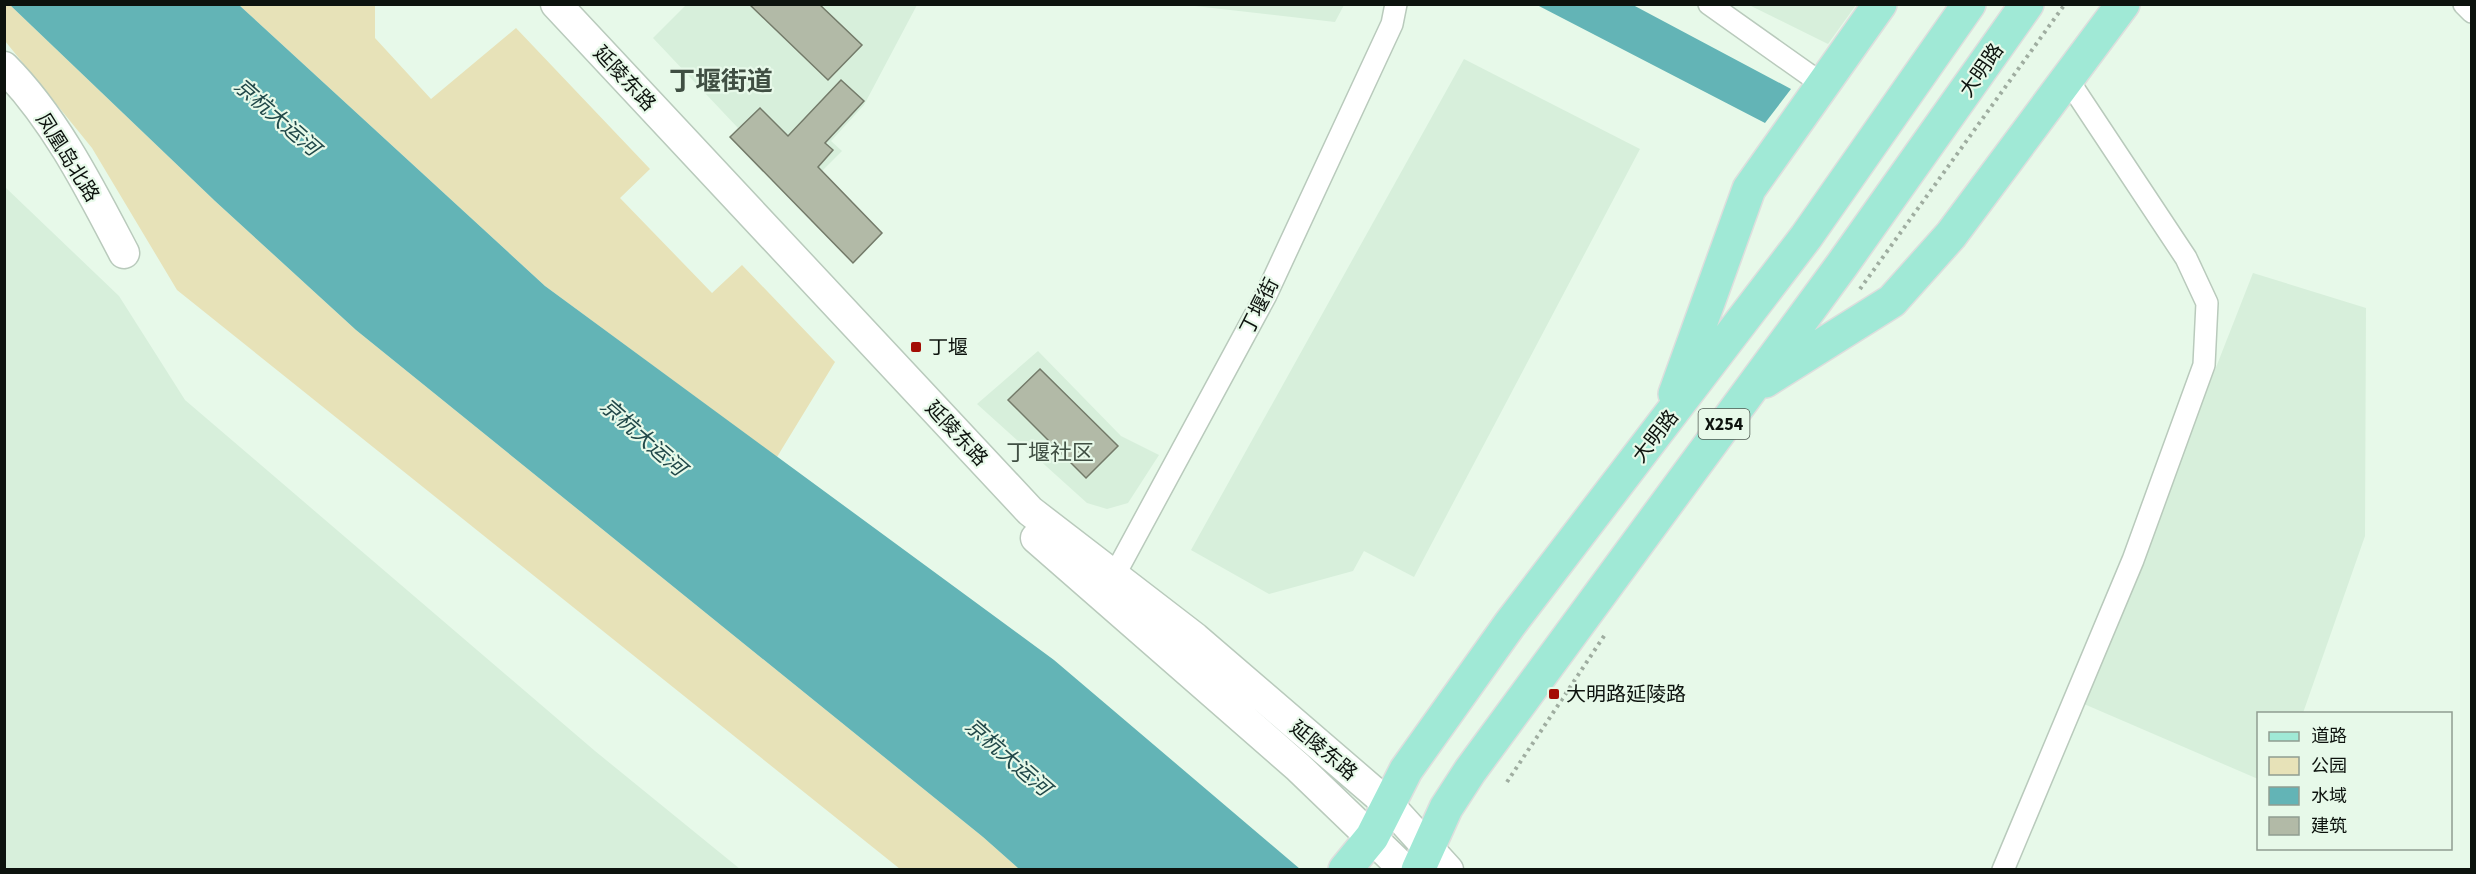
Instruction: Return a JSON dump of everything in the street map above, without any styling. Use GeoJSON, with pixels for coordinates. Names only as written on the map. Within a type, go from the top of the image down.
{"type":"FeatureCollection","features":[{"type":"Feature","properties":{"kind":"main road","name":"延陵东路"},"geometry":{"type":"LineString","coordinates":[[535,4],[970,477],[1108,588],[1195,638],[1389,805],[1432,862]]}},
{"type":"Feature","properties":{"kind":"main road","name":"延陵东路"},"geometry":{"type":"LineString","coordinates":[[556,4],[1030,511],[1405,870]]}},
{"type":"Feature","properties":{"kind":"main road"},"geometry":{"type":"LineString","coordinates":[[1664,425],[1749,189],[1880,4]]}},
{"type":"Feature","properties":{"kind":"main road","name":"大明路"},"geometry":{"type":"LineString","coordinates":[[1345,870],[1372,837],[1406,770],[1510,624],[1806,237],[1970,4]]}},
{"type":"Feature","properties":{"kind":"main road","name":"大明路"},"geometry":{"type":"LineString","coordinates":[[1432,862],[1446,808],[1470,771],[1842,265],[2027,4]]}},
{"type":"Feature","properties":{"kind":"main road"},"geometry":{"type":"LineString","coordinates":[[1748,391],[1892,301],[1951,235],[2123,4]]}},
{"type":"Feature","properties":{"kind":"main road","name":"凤凰岛北路"},"geometry":{"type":"LineString","coordinates":[[4,67],[17,80],[79,166],[124,253]]}},
{"type":"Feature","properties":{"kind":"street","name":"丁堰街"},"geometry":{"type":"LineString","coordinates":[[1108,588],[1266,295],[1392,24],[1396,4]]}},
{"type":"Feature","properties":{"kind":"street"},"geometry":{"type":"LineString","coordinates":[[1709,4],[1822,84]]}},
{"type":"Feature","properties":{"kind":"street"},"geometry":{"type":"LineString","coordinates":[[2464,4],[2472,12]]}},
{"type":"Feature","properties":{"kind":"street"},"geometry":{"type":"LineString","coordinates":[[2003,870],[2133,560],[2204,365],[2207,303],[2186,258],[2068,80]]}},
{"type":"Feature","properties":{"kind":"shaded area"},"geometry":{"type":"Polygon","coordinates":[[[1856,4],[1828,44],[1749,5],[1856,4]]]}},
{"type":"Feature","properties":{"kind":"shaded area"},"geometry":{"type":"Polygon","coordinates":[[[686,5],[917,5],[864,105],[831,141],[842,151],[822,171],[761,108],[738,128],[653,38],[686,5]]]}},
{"type":"Feature","properties":{"kind":"shaded area"},"geometry":{"type":"Polygon","coordinates":[[[1186,5],[1344,5],[1335,22],[1186,5]]]}},
{"type":"Feature","properties":{"kind":"shaded area"},"geometry":{"type":"Polygon","coordinates":[[[1464,59],[1640,149],[1414,577],[1364,551],[1353,571],[1269,594],[1191,550],[1464,59]]]}},
{"type":"Feature","properties":{"kind":"shaded area"},"geometry":{"type":"Polygon","coordinates":[[[5,187],[119,296],[185,400],[595,751],[740,869],[5,869],[5,187]]]}},
{"type":"Feature","properties":{"kind":"shaded area"},"geometry":{"type":"Polygon","coordinates":[[[2253,273],[2366,308],[2365,536],[2303,712],[2257,712],[2257,779],[2084,704],[2253,273]]]}},
{"type":"Feature","properties":{"kind":"shaded area"},"geometry":{"type":"Polygon","coordinates":[[[1038,351],[1121,436],[1159,455],[1128,503],[1107,509],[1087,503],[977,404],[1038,351]]]}},
{"type":"Feature","properties":{"kind":"green space"},"geometry":{"type":"Polygon","coordinates":[[[4,5],[10,5],[215,201],[356,330],[983,837],[1019,869],[900,869],[177,290],[92,148],[5,41],[4,5]]]}},
{"type":"Feature","properties":{"kind":"green space"},"geometry":{"type":"Polygon","coordinates":[[[239,5],[375,5],[375,38],[431,99],[516,28],[650,169],[620,198],[712,293],[742,265],[835,362],[777,457],[545,286],[239,5]]]}},
{"type":"Feature","properties":{"kind":"water","name":"京杭大运河"},"geometry":{"type":"Polygon","coordinates":[[[10,5],[239,5],[545,286],[1054,660],[1300,869],[1019,869],[983,837],[356,330],[215,201],[10,5]]]}},
{"type":"Feature","properties":{"kind":"water"},"geometry":{"type":"Polygon","coordinates":[[[1537,5],[1633,5],[1791,89],[1765,123],[1537,5]]]}},
{"type":"Feature","properties":{"kind":"building"},"geometry":{"type":"Polygon","coordinates":[[[749,4],[819,4],[862,45],[828,80],[749,4]]]}},
{"type":"Feature","properties":{"kind":"building"},"geometry":{"type":"Polygon","coordinates":[[[841,80],[864,101],[825,143],[833,150],[818,167],[882,233],[853,263],[730,137],[760,108],[788,136],[841,80]]]}},
{"type":"Feature","properties":{"kind":"building"},"geometry":{"type":"Polygon","coordinates":[[[1040,369],[1118,446],[1086,478],[1008,400],[1040,369]]]}},
{"type":"Feature","properties":{"kind":"place","name":"丁堰"},"geometry":{"type":"Point","coordinates":[916,347]}},
{"type":"Feature","properties":{"kind":"place","name":"大明路延陵路"},"geometry":{"type":"Point","coordinates":[1554,694]}},
{"type":"Feature","properties":{"kind":"district","name":"丁堰街道"},"geometry":{"type":"Point","coordinates":[721,81]}},
{"type":"Feature","properties":{"kind":"district","name":"丁堰社区"},"geometry":{"type":"Point","coordinates":[1050,452]}}]}
